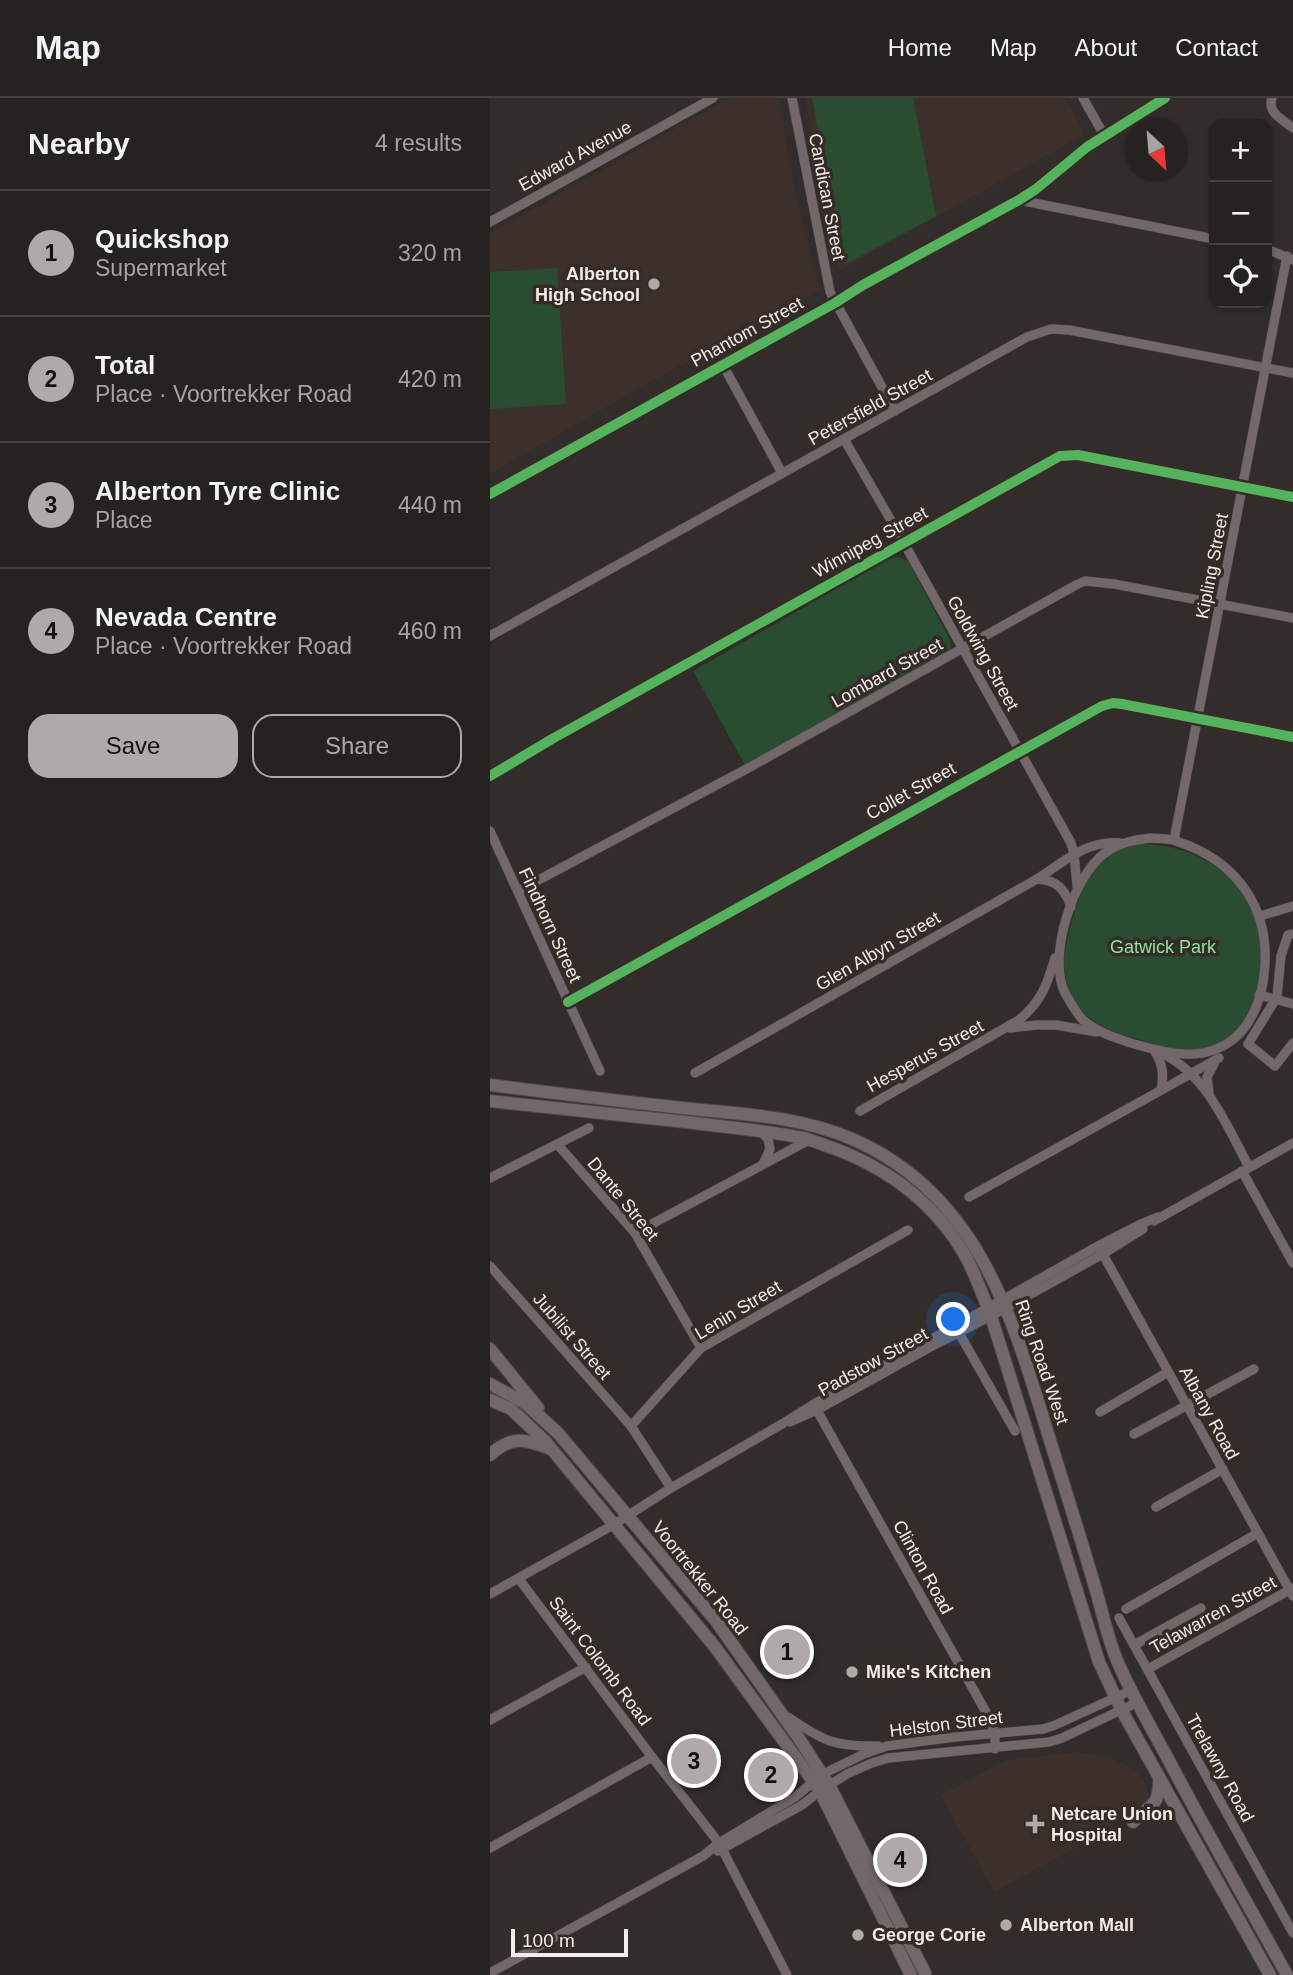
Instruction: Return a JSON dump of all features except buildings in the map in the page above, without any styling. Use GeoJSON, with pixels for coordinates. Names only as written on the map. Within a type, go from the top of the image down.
{"type":"FeatureCollection","features":[{"type":"Feature","properties":{"kind":"main road","name":"Ring Road West"},"geometry":{"type":"LineString","coordinates":[[490,1084],[564,1096],[755,1116],[812,1133],[890,1175],[916,1195],[953,1236],[976,1277],[990,1312],[1099,1661],[1122,1711],[1270,1975]]}},
{"type":"Feature","properties":{"kind":"main road","name":"Ring Road West"},"geometry":{"type":"LineString","coordinates":[[490,1101],[759,1130],[812,1133],[854,1140],[915,1177],[932,1193],[963,1229],[979,1253],[1004,1304],[1034,1389],[1116,1657],[1287,1975]]}},
{"type":"Feature","properties":{"kind":"main road"},"geometry":{"type":"LineString","coordinates":[[490,1349],[558,1433]]}},
{"type":"Feature","properties":{"kind":"main road","name":"Voortrekker Road"},"geometry":{"type":"LineString","coordinates":[[490,1384],[525,1403],[558,1433],[716,1621],[798,1737],[911,1975]]}},
{"type":"Feature","properties":{"kind":"main road","name":"Voortrekker Road"},"geometry":{"type":"LineString","coordinates":[[490,1399],[511,1409],[551,1449],[715,1647],[821,1783],[924,1974]]}},
{"type":"Feature","properties":{"kind":"main road"},"geometry":{"type":"LineString","coordinates":[[490,1455],[509,1442],[518,1441],[529,1441],[551,1449]]}},
{"type":"Feature","properties":{"kind":"main road"},"geometry":{"type":"LineString","coordinates":[[1133,1822],[1150,1808],[1158,1796],[1159,1774]]}},
{"type":"Feature","properties":{"kind":"street","name":"Edward Avenue"},"geometry":{"type":"LineString","coordinates":[[490,222],[713,98]]}},
{"type":"Feature","properties":{"kind":"street","name":"Candican Street"},"geometry":{"type":"LineString","coordinates":[[792,98],[826,277],[835,303],[895,411]]}},
{"type":"Feature","properties":{"kind":"street"},"geometry":{"type":"LineString","coordinates":[[1083,98],[1104,135]]}},
{"type":"Feature","properties":{"kind":"street","name":"Phantom Street"},"geometry":{"type":"LineString","coordinates":[[490,494],[1019,200],[1104,135],[1165,98]]}},
{"type":"Feature","properties":{"kind":"street"},"geometry":{"type":"LineString","coordinates":[[1269,100],[1273,113],[1293,128]]}},
{"type":"Feature","properties":{"kind":"street"},"geometry":{"type":"LineString","coordinates":[[1019,200],[1209,238]]}},
{"type":"Feature","properties":{"kind":"street"},"geometry":{"type":"LineString","coordinates":[[1272,251],[1290,258]]}},
{"type":"Feature","properties":{"kind":"street","name":"Kipling Street"},"geometry":{"type":"LineString","coordinates":[[1174,840],[1265,368],[1290,258]]}},
{"type":"Feature","properties":{"kind":"street","name":"Petersfield Street"},"geometry":{"type":"LineString","coordinates":[[490,636],[1027,337],[1051,329],[1105,336],[1293,373]]}},
{"type":"Feature","properties":{"kind":"street"},"geometry":{"type":"LineString","coordinates":[[723,365],[782,473]]}},
{"type":"Feature","properties":{"kind":"street","name":"Goldwing Street"},"geometry":{"type":"LineString","coordinates":[[844,439],[1071,843],[1077,888]]}},
{"type":"Feature","properties":{"kind":"street","name":"Winnipeg Street"},"geometry":{"type":"LineString","coordinates":[[490,776],[1051,461],[1069,454],[1293,497]]}},
{"type":"Feature","properties":{"kind":"street","name":"Lombard Street"},"geometry":{"type":"LineString","coordinates":[[517,891],[752,766],[1085,581],[1221,603],[1293,618]]}},
{"type":"Feature","properties":{"kind":"street","name":"Collet Street"},"geometry":{"type":"LineString","coordinates":[[568,1002],[1102,706],[1113,703],[1293,737]]}},
{"type":"Feature","properties":{"kind":"street","name":"Findhorn Street"},"geometry":{"type":"LineString","coordinates":[[490,831],[600,1070]]}},
{"type":"Feature","properties":{"kind":"street"},"geometry":{"type":"LineString","coordinates":[[1210,1097],[1206,1077],[1209,1070],[1245,1027],[1259,996],[1265,966],[1260,916],[1248,893],[1228,868],[1204,853],[1174,840],[1150,838],[1122,844],[1089,868],[1077,888],[1060,943],[1059,978],[1066,995],[1083,1019],[1102,1033],[1157,1051],[1193,1074],[1210,1097],[1293,1263]]}},
{"type":"Feature","properties":{"kind":"street","name":"Glen Albyn Street"},"geometry":{"type":"LineString","coordinates":[[695,1073],[1037,879],[1074,853],[1093,845],[1110,842],[1122,844]]}},
{"type":"Feature","properties":{"kind":"street"},"geometry":{"type":"LineString","coordinates":[[1037,879],[1058,885],[1064,890],[1071,907]]}},
{"type":"Feature","properties":{"kind":"street"},"geometry":{"type":"LineString","coordinates":[[1260,916],[1293,906]]}},
{"type":"Feature","properties":{"kind":"street"},"geometry":{"type":"LineString","coordinates":[[1293,934],[1288,935],[1281,956],[1276,999],[1248,1044],[1275,1066],[1293,1043]]}},
{"type":"Feature","properties":{"kind":"street","name":"Hesperus Street"},"geometry":{"type":"LineString","coordinates":[[860,1111],[1006,1029],[1032,1009],[1048,980],[1060,943]]}},
{"type":"Feature","properties":{"kind":"street"},"geometry":{"type":"LineString","coordinates":[[1259,996],[1293,1004]]}},
{"type":"Feature","properties":{"kind":"street","name":"Hesperus Street"},"geometry":{"type":"LineString","coordinates":[[1006,1029],[1056,1025],[1102,1033]]}},
{"type":"Feature","properties":{"kind":"street"},"geometry":{"type":"LineString","coordinates":[[1157,1051],[1189,1055],[1216,1051],[1245,1027]]}},
{"type":"Feature","properties":{"kind":"street"},"geometry":{"type":"LineString","coordinates":[[1157,1051],[1163,1069],[1161,1090]]}},
{"type":"Feature","properties":{"kind":"street"},"geometry":{"type":"LineString","coordinates":[[969,1197],[1219,1058]]}},
{"type":"Feature","properties":{"kind":"street"},"geometry":{"type":"LineString","coordinates":[[490,1178],[589,1128]]}},
{"type":"Feature","properties":{"kind":"street"},"geometry":{"type":"LineString","coordinates":[[759,1130],[768,1139],[770,1149],[763,1163]]}},
{"type":"Feature","properties":{"kind":"street"},"geometry":{"type":"LineString","coordinates":[[635,1233],[812,1133]]}},
{"type":"Feature","properties":{"kind":"street","name":"Padstow Street"},"geometry":{"type":"LineString","coordinates":[[815,1407],[1293,1143]]}},
{"type":"Feature","properties":{"kind":"street","name":"Dante Street"},"geometry":{"type":"LineString","coordinates":[[558,1145],[635,1233],[701,1348]]}},
{"type":"Feature","properties":{"kind":"street","name":"Lenin Street"},"geometry":{"type":"LineString","coordinates":[[631,1426],[701,1348],[908,1230]]}},
{"type":"Feature","properties":{"kind":"street","name":"Albany Road"},"geometry":{"type":"LineString","coordinates":[[1100,1250],[1292,1591]]}},
{"type":"Feature","properties":{"kind":"street","name":"Jubilist Street"},"geometry":{"type":"LineString","coordinates":[[490,1266],[631,1426]]}},
{"type":"Feature","properties":{"kind":"street","name":"Padstow Street"},"geometry":{"type":"LineString","coordinates":[[490,1594],[613,1525],[782,1424],[959,1332],[990,1312]]}},
{"type":"Feature","properties":{"kind":"street"},"geometry":{"type":"LineString","coordinates":[[959,1332],[1015,1431]]}},
{"type":"Feature","properties":{"kind":"street"},"geometry":{"type":"LineString","coordinates":[[1134,1434],[1254,1369]]}},
{"type":"Feature","properties":{"kind":"street"},"geometry":{"type":"LineString","coordinates":[[1100,1412],[1168,1372]]}},
{"type":"Feature","properties":{"kind":"street","name":"Clinton Road"},"geometry":{"type":"LineString","coordinates":[[815,1407],[991,1721],[995,1734],[995,1749]]}},
{"type":"Feature","properties":{"kind":"street"},"geometry":{"type":"LineString","coordinates":[[631,1426],[671,1488]]}},
{"type":"Feature","properties":{"kind":"street"},"geometry":{"type":"LineString","coordinates":[[1156,1507],[1223,1469]]}},
{"type":"Feature","properties":{"kind":"street"},"geometry":{"type":"LineString","coordinates":[[1126,1609],[1258,1533]]}},
{"type":"Feature","properties":{"kind":"street","name":"Saint Colomb Road"},"geometry":{"type":"LineString","coordinates":[[519,1579],[721,1846],[787,1975]]}},
{"type":"Feature","properties":{"kind":"street","name":"Telawarren Street"},"geometry":{"type":"LineString","coordinates":[[1148,1669],[1292,1591]]}},
{"type":"Feature","properties":{"kind":"street"},"geometry":{"type":"LineString","coordinates":[[1134,1645],[1201,1608]]}},
{"type":"Feature","properties":{"kind":"street","name":"Trelawny Road"},"geometry":{"type":"LineString","coordinates":[[1119,1618],[1293,1933]]}},
{"type":"Feature","properties":{"kind":"street"},"geometry":{"type":"LineString","coordinates":[[490,1720],[586,1667]]}},
{"type":"Feature","properties":{"kind":"street","name":"Helston Street"},"geometry":{"type":"LineString","coordinates":[[492,1974],[721,1846],[802,1805],[821,1783],[864,1754],[887,1746],[1043,1730],[1116,1698],[1135,1696]]}},
{"type":"Feature","properties":{"kind":"street","name":"Helston Street"},"geometry":{"type":"LineString","coordinates":[[821,1783],[888,1758],[1049,1742],[1122,1711],[1135,1696]]}},
{"type":"Feature","properties":{"kind":"street"},"geometry":{"type":"LineString","coordinates":[[778,1710],[806,1731],[831,1742],[848,1746],[887,1746]]}},
{"type":"Feature","properties":{"kind":"street"},"geometry":{"type":"LineString","coordinates":[[490,1848],[652,1757]]}},
{"type":"Feature","properties":{"kind":"shaded area","name":"Alberton High School"},"geometry":{"type":"Polygon","coordinates":[[[729,98],[779,98],[792,177],[821,291],[644,385],[490,474],[490,233],[729,98]]]}},
{"type":"Feature","properties":{"kind":"shaded area"},"geometry":{"type":"Polygon","coordinates":[[[805,98],[1065,98],[1085,134],[839,271],[805,98]]]}},
{"type":"Feature","properties":{"kind":"shaded area","name":"Netcare Union Hospital"},"geometry":{"type":"Polygon","coordinates":[[[1077,1752],[1109,1758],[1134,1770],[1146,1784],[1149,1802],[1077,1847],[994,1892],[941,1795],[1004,1761],[1077,1752]]]}},
{"type":"Feature","properties":{"kind":"green space"},"geometry":{"type":"Polygon","coordinates":[[[812,98],[913,98],[936,216],[844,265],[812,98]]]}},
{"type":"Feature","properties":{"kind":"green space"},"geometry":{"type":"Polygon","coordinates":[[[557,268],[566,404],[490,409],[490,272],[557,268]]]}},
{"type":"Feature","properties":{"kind":"green space"},"geometry":{"type":"Polygon","coordinates":[[[897,557],[908,561],[950,640],[949,653],[745,765],[693,671],[890,558],[897,557]]]}},
{"type":"Feature","properties":{"kind":"green space","name":"Gatwick Park"},"geometry":{"type":"Polygon","coordinates":[[[1141,844],[1192,854],[1213,865],[1232,880],[1246,899],[1256,921],[1261,946],[1260,973],[1252,1008],[1240,1027],[1215,1046],[1184,1052],[1120,1034],[1088,1017],[1070,993],[1064,963],[1072,921],[1081,894],[1102,861],[1125,847],[1141,844]]]}},
{"type":"Feature","properties":{"kind":"cycle path"},"geometry":{"type":"LineString","coordinates":[[490,494],[1019,200],[1087,147],[1165,98]]}},
{"type":"Feature","properties":{"kind":"cycle path"},"geometry":{"type":"LineString","coordinates":[[490,776],[1060,456],[1078,455],[1293,497]]}},
{"type":"Feature","properties":{"kind":"cycle path"},"geometry":{"type":"LineString","coordinates":[[568,1002],[1102,706],[1122,704],[1293,737]]}},
{"type":"Feature","properties":{"kind":"place","name":"Alberton High School"},"geometry":{"type":"Point","coordinates":[654,284]}},
{"type":"Feature","properties":{"kind":"place","name":"Quickshop"},"geometry":{"type":"Point","coordinates":[787,1652]}},
{"type":"Feature","properties":{"kind":"place","name":"Mike's Kitchen"},"geometry":{"type":"Point","coordinates":[852,1672]}},
{"type":"Feature","properties":{"kind":"place","name":"Alberton Tyre Clinic"},"geometry":{"type":"Point","coordinates":[694,1761]}},
{"type":"Feature","properties":{"kind":"place","name":"Total"},"geometry":{"type":"Point","coordinates":[771,1775]}},
{"type":"Feature","properties":{"kind":"place","name":"Netcare Union Hospital"},"geometry":{"type":"Point","coordinates":[1035,1824]}},
{"type":"Feature","properties":{"kind":"place","name":"Nevada Centre"},"geometry":{"type":"Point","coordinates":[900,1860]}},
{"type":"Feature","properties":{"kind":"place","name":"Alberton Mall"},"geometry":{"type":"Point","coordinates":[1006,1925]}},
{"type":"Feature","properties":{"kind":"place","name":"George Corie"},"geometry":{"type":"Point","coordinates":[858,1935]}}]}
